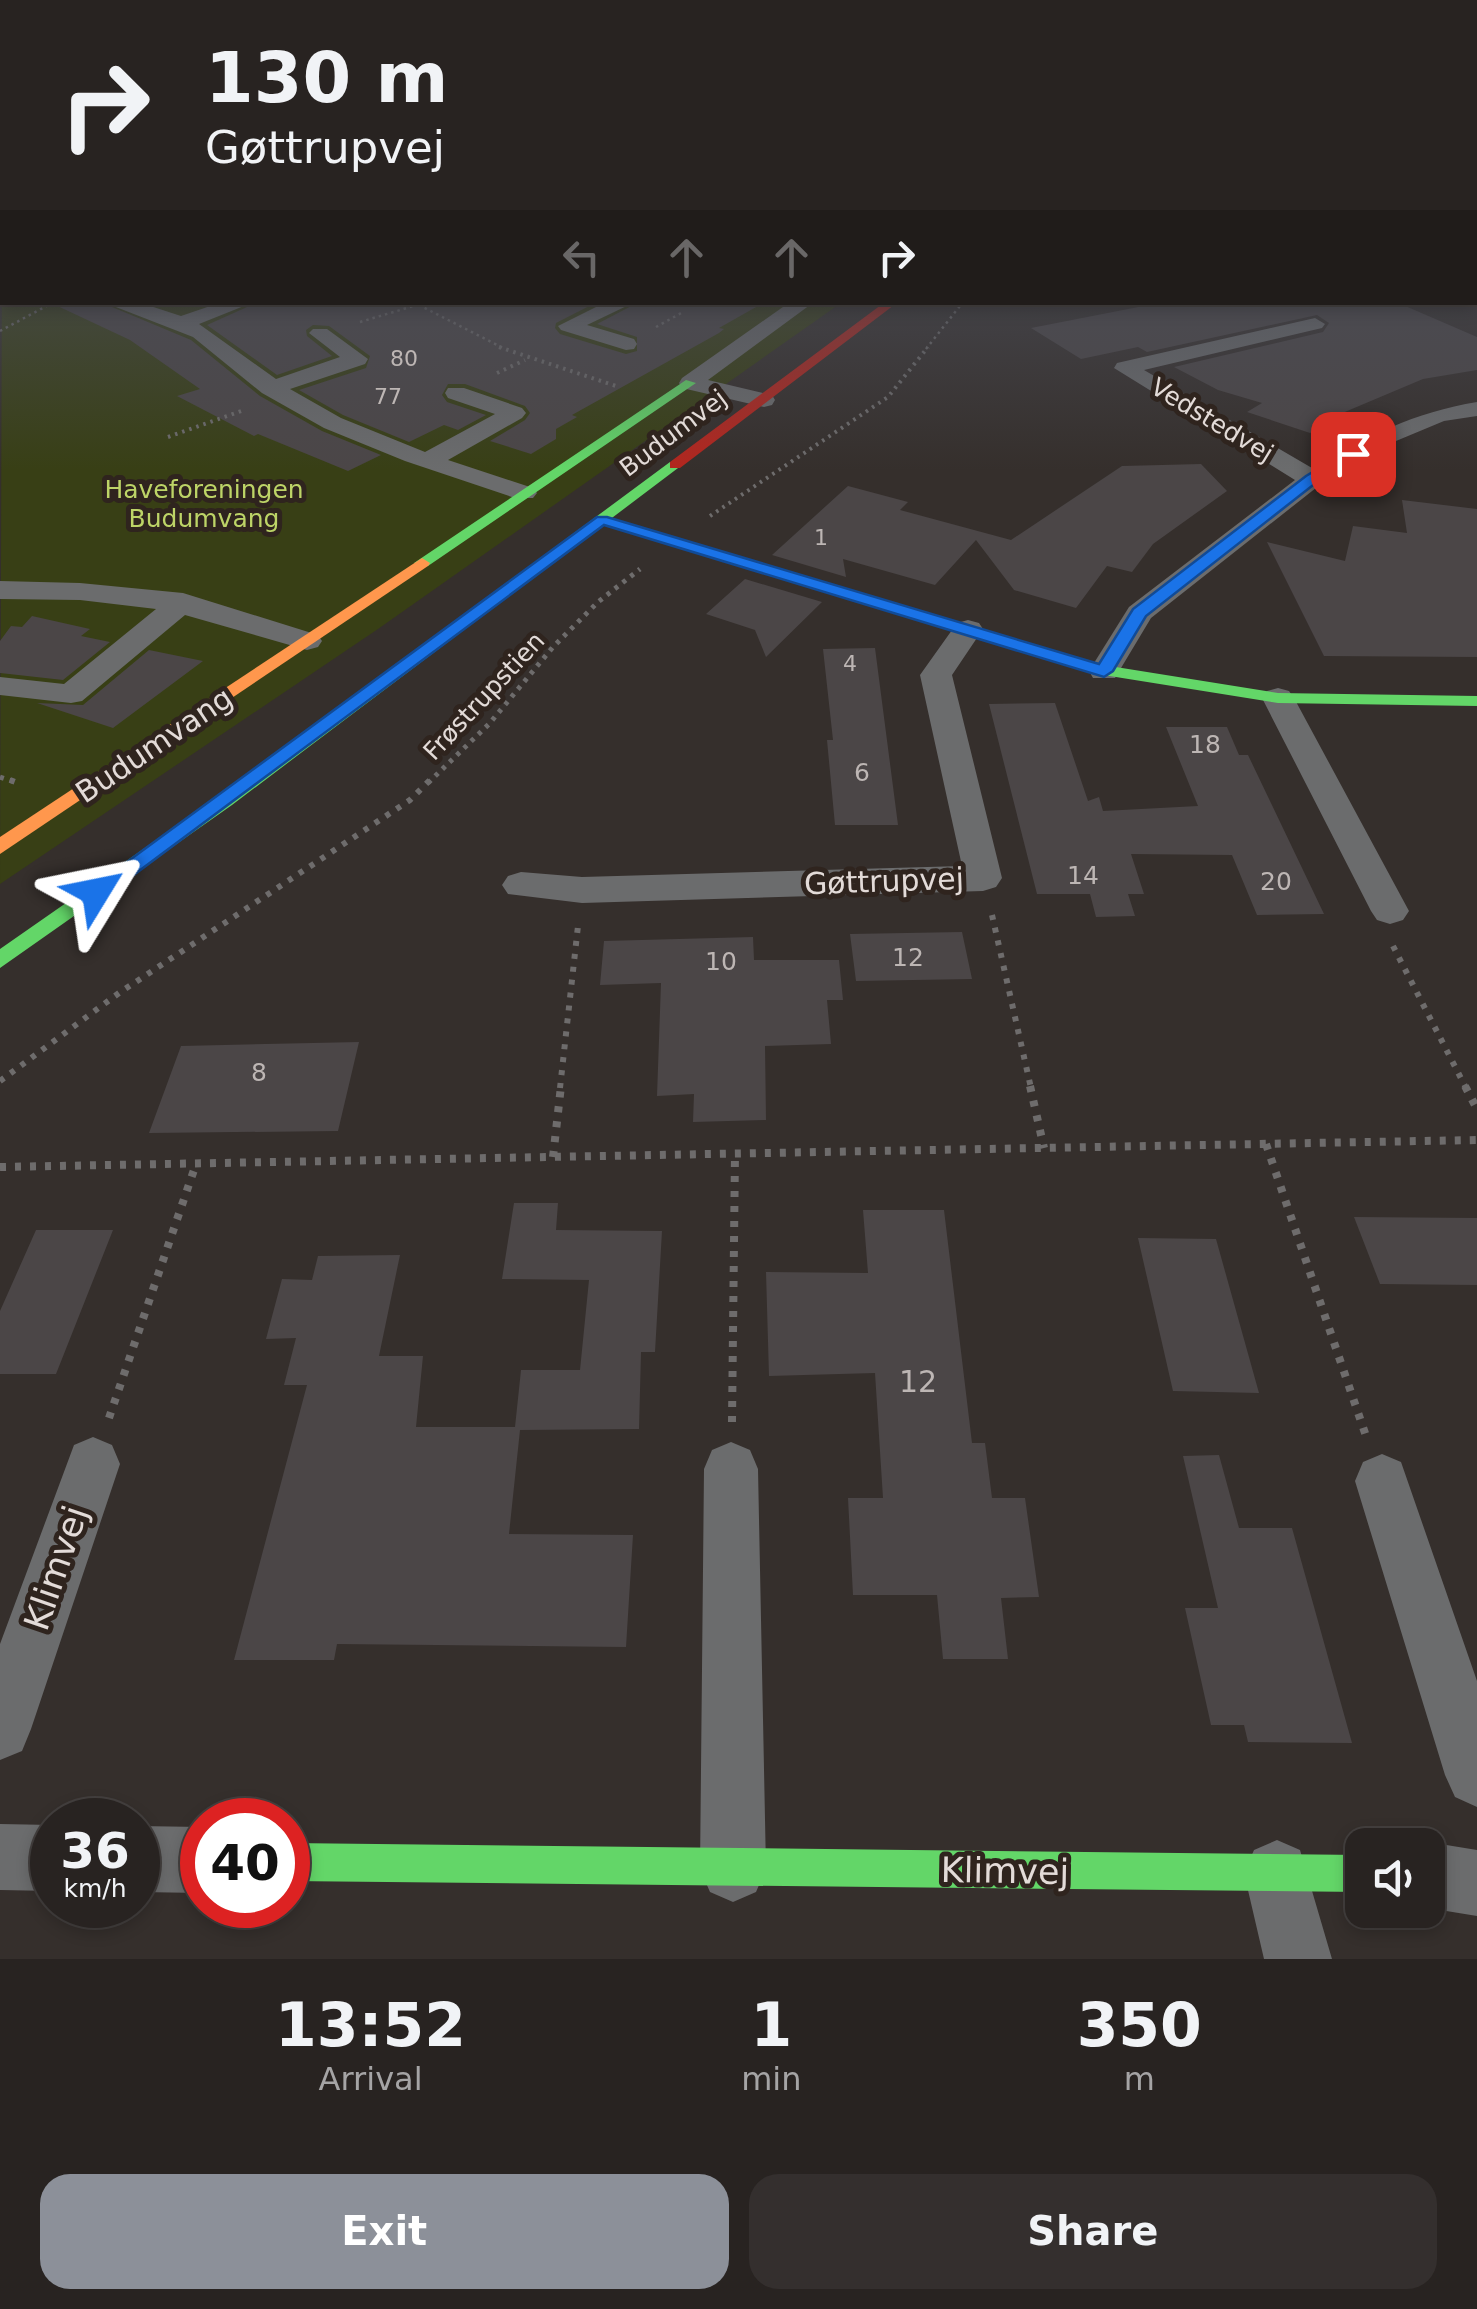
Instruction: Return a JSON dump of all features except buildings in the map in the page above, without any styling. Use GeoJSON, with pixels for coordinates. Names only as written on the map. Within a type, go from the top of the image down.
{"type":"FeatureCollection","features":[{"type":"Feature","properties":{"kind":"street"},"geometry":{"type":"LineString","coordinates":[[123,305],[181,323],[276,392],[364,437],[524,493]]}},
{"type":"Feature","properties":{"kind":"street"},"geometry":{"type":"LineString","coordinates":[[181,323],[235,305]]}},
{"type":"Feature","properties":{"kind":"street"},"geometry":{"type":"LineString","coordinates":[[618,305],[568,326],[626,344]]}},
{"type":"Feature","properties":{"kind":"street","name":"Budumvang"},"geometry":{"type":"LineString","coordinates":[[0,847],[800,305]]}},
{"type":"Feature","properties":{"kind":"street","name":"Budumvej"},"geometry":{"type":"LineString","coordinates":[[0,960],[225,801],[889,305]]}},
{"type":"Feature","properties":{"kind":"street","name":"Vedstedvej"},"geometry":{"type":"LineString","coordinates":[[1312,479],[1125,368],[1314,324]]}},
{"type":"Feature","properties":{"kind":"street"},"geometry":{"type":"LineString","coordinates":[[276,392],[357,359],[320,333]]}},
{"type":"Feature","properties":{"kind":"street"},"geometry":{"type":"LineString","coordinates":[[690,383],[764,400]]}},
{"type":"Feature","properties":{"kind":"street"},"geometry":{"type":"LineString","coordinates":[[427,460],[514,412],[456,393]]}},
{"type":"Feature","properties":{"kind":"street","name":"Vedstedvej"},"geometry":{"type":"LineString","coordinates":[[1104,671],[1139,613],[1312,479],[1375,441],[1439,415],[1477,410]]}},
{"type":"Feature","properties":{"kind":"street"},"geometry":{"type":"LineString","coordinates":[[602,520],[1104,671],[1278,698],[1477,702]]}},
{"type":"Feature","properties":{"kind":"street"},"geometry":{"type":"LineString","coordinates":[[0,590],[110,592],[182,602],[307,640]]}},
{"type":"Feature","properties":{"kind":"street"},"geometry":{"type":"LineString","coordinates":[[0,686],[71,694],[182,602]]}},
{"type":"Feature","properties":{"kind":"street","name":"Gøttrupvej"},"geometry":{"type":"LineString","coordinates":[[521,886],[582,890],[983,878],[936,675],[968,629]]}},
{"type":"Feature","properties":{"kind":"street"},"geometry":{"type":"LineString","coordinates":[[1278,698],[1390,911]]}},
{"type":"Feature","properties":{"kind":"street","name":"Klimvej"},"geometry":{"type":"LineString","coordinates":[[0,1729],[93,1464]]}},
{"type":"Feature","properties":{"kind":"street"},"geometry":{"type":"LineString","coordinates":[[731,1469],[732,1870]]}},
{"type":"Feature","properties":{"kind":"street"},"geometry":{"type":"LineString","coordinates":[[1382,1481],[1477,1775]]}},
{"type":"Feature","properties":{"kind":"street"},"geometry":{"type":"LineString","coordinates":[[0,1856],[30,1857]]}},
{"type":"Feature","properties":{"kind":"street","name":"Klimvej"},"geometry":{"type":"LineString","coordinates":[[310,1862],[1345,1874]]}},
{"type":"Feature","properties":{"kind":"street"},"geometry":{"type":"LineString","coordinates":[[1276,1873],[1298,1959]]}},
{"type":"Feature","properties":{"kind":"street"},"geometry":{"type":"LineString","coordinates":[[1445,1877],[1477,1882]]}},
{"type":"Feature","properties":{"kind":"path"},"geometry":{"type":"LineString","coordinates":[[0,331],[48,305]]}},
{"type":"Feature","properties":{"kind":"path"},"geometry":{"type":"LineString","coordinates":[[320,333],[412,305]]}},
{"type":"Feature","properties":{"kind":"path"},"geometry":{"type":"LineString","coordinates":[[417,305],[457,330],[525,360],[664,400]]}},
{"type":"Feature","properties":{"kind":"path","name":"Frøstrupstien"},"geometry":{"type":"LineString","coordinates":[[0,1081],[118,993],[410,800],[489,724],[553,647],[598,602],[750,486],[888,397],[960,305]]}},
{"type":"Feature","properties":{"kind":"path"},"geometry":{"type":"LineString","coordinates":[[168,437],[276,392]]}},
{"type":"Feature","properties":{"kind":"path"},"geometry":{"type":"LineString","coordinates":[[983,878],[1044,1148]]}},
{"type":"Feature","properties":{"kind":"path"},"geometry":{"type":"LineString","coordinates":[[552,1157],[582,890]]}},
{"type":"Feature","properties":{"kind":"path"},"geometry":{"type":"LineString","coordinates":[[1390,911],[1386,933],[1477,1109]]}},
{"type":"Feature","properties":{"kind":"path"},"geometry":{"type":"LineString","coordinates":[[0,1168],[1477,1140]]}},
{"type":"Feature","properties":{"kind":"path"},"geometry":{"type":"LineString","coordinates":[[1266,1144],[1382,1481]]}},
{"type":"Feature","properties":{"kind":"path"},"geometry":{"type":"LineString","coordinates":[[731,1469],[735,1154]]}},
{"type":"Feature","properties":{"kind":"path"},"geometry":{"type":"LineString","coordinates":[[93,1464],[196,1164]]}},
{"type":"Feature","properties":{"kind":"green space","name":"Haveforeningen Budumvang"},"geometry":{"type":"Polygon","coordinates":[[[2,305],[838,305],[378,629],[0,884],[2,305]]]}},
{"type":"Feature","properties":{"kind":"traffic: fast"},"geometry":{"type":"LineString","coordinates":[[422,563],[690,383]]}},
{"type":"Feature","properties":{"kind":"traffic: fast"},"geometry":{"type":"LineString","coordinates":[[0,960],[225,801],[675,465]]}},
{"type":"Feature","properties":{"kind":"traffic: fast"},"geometry":{"type":"LineString","coordinates":[[1097,669],[1278,698],[1477,701]]}},
{"type":"Feature","properties":{"kind":"traffic: fast"},"geometry":{"type":"LineString","coordinates":[[310,1862],[1345,1874]]}},
{"type":"Feature","properties":{"kind":"traffic: slow"},"geometry":{"type":"LineString","coordinates":[[0,847],[422,563]]}},
{"type":"Feature","properties":{"kind":"traffic: jam"},"geometry":{"type":"LineString","coordinates":[[675,465],[889,305]]}},
{"type":"Feature","properties":{"kind":"traffic: jam"},"geometry":{"type":"LineString","coordinates":[[602,520],[1097,669]]}},
{"type":"Feature","properties":{"kind":"route"},"geometry":{"type":"LineString","coordinates":[[96,892],[225,801],[602,520],[1104,671],[1139,613],[1312,479],[1353,454]]}}]}
